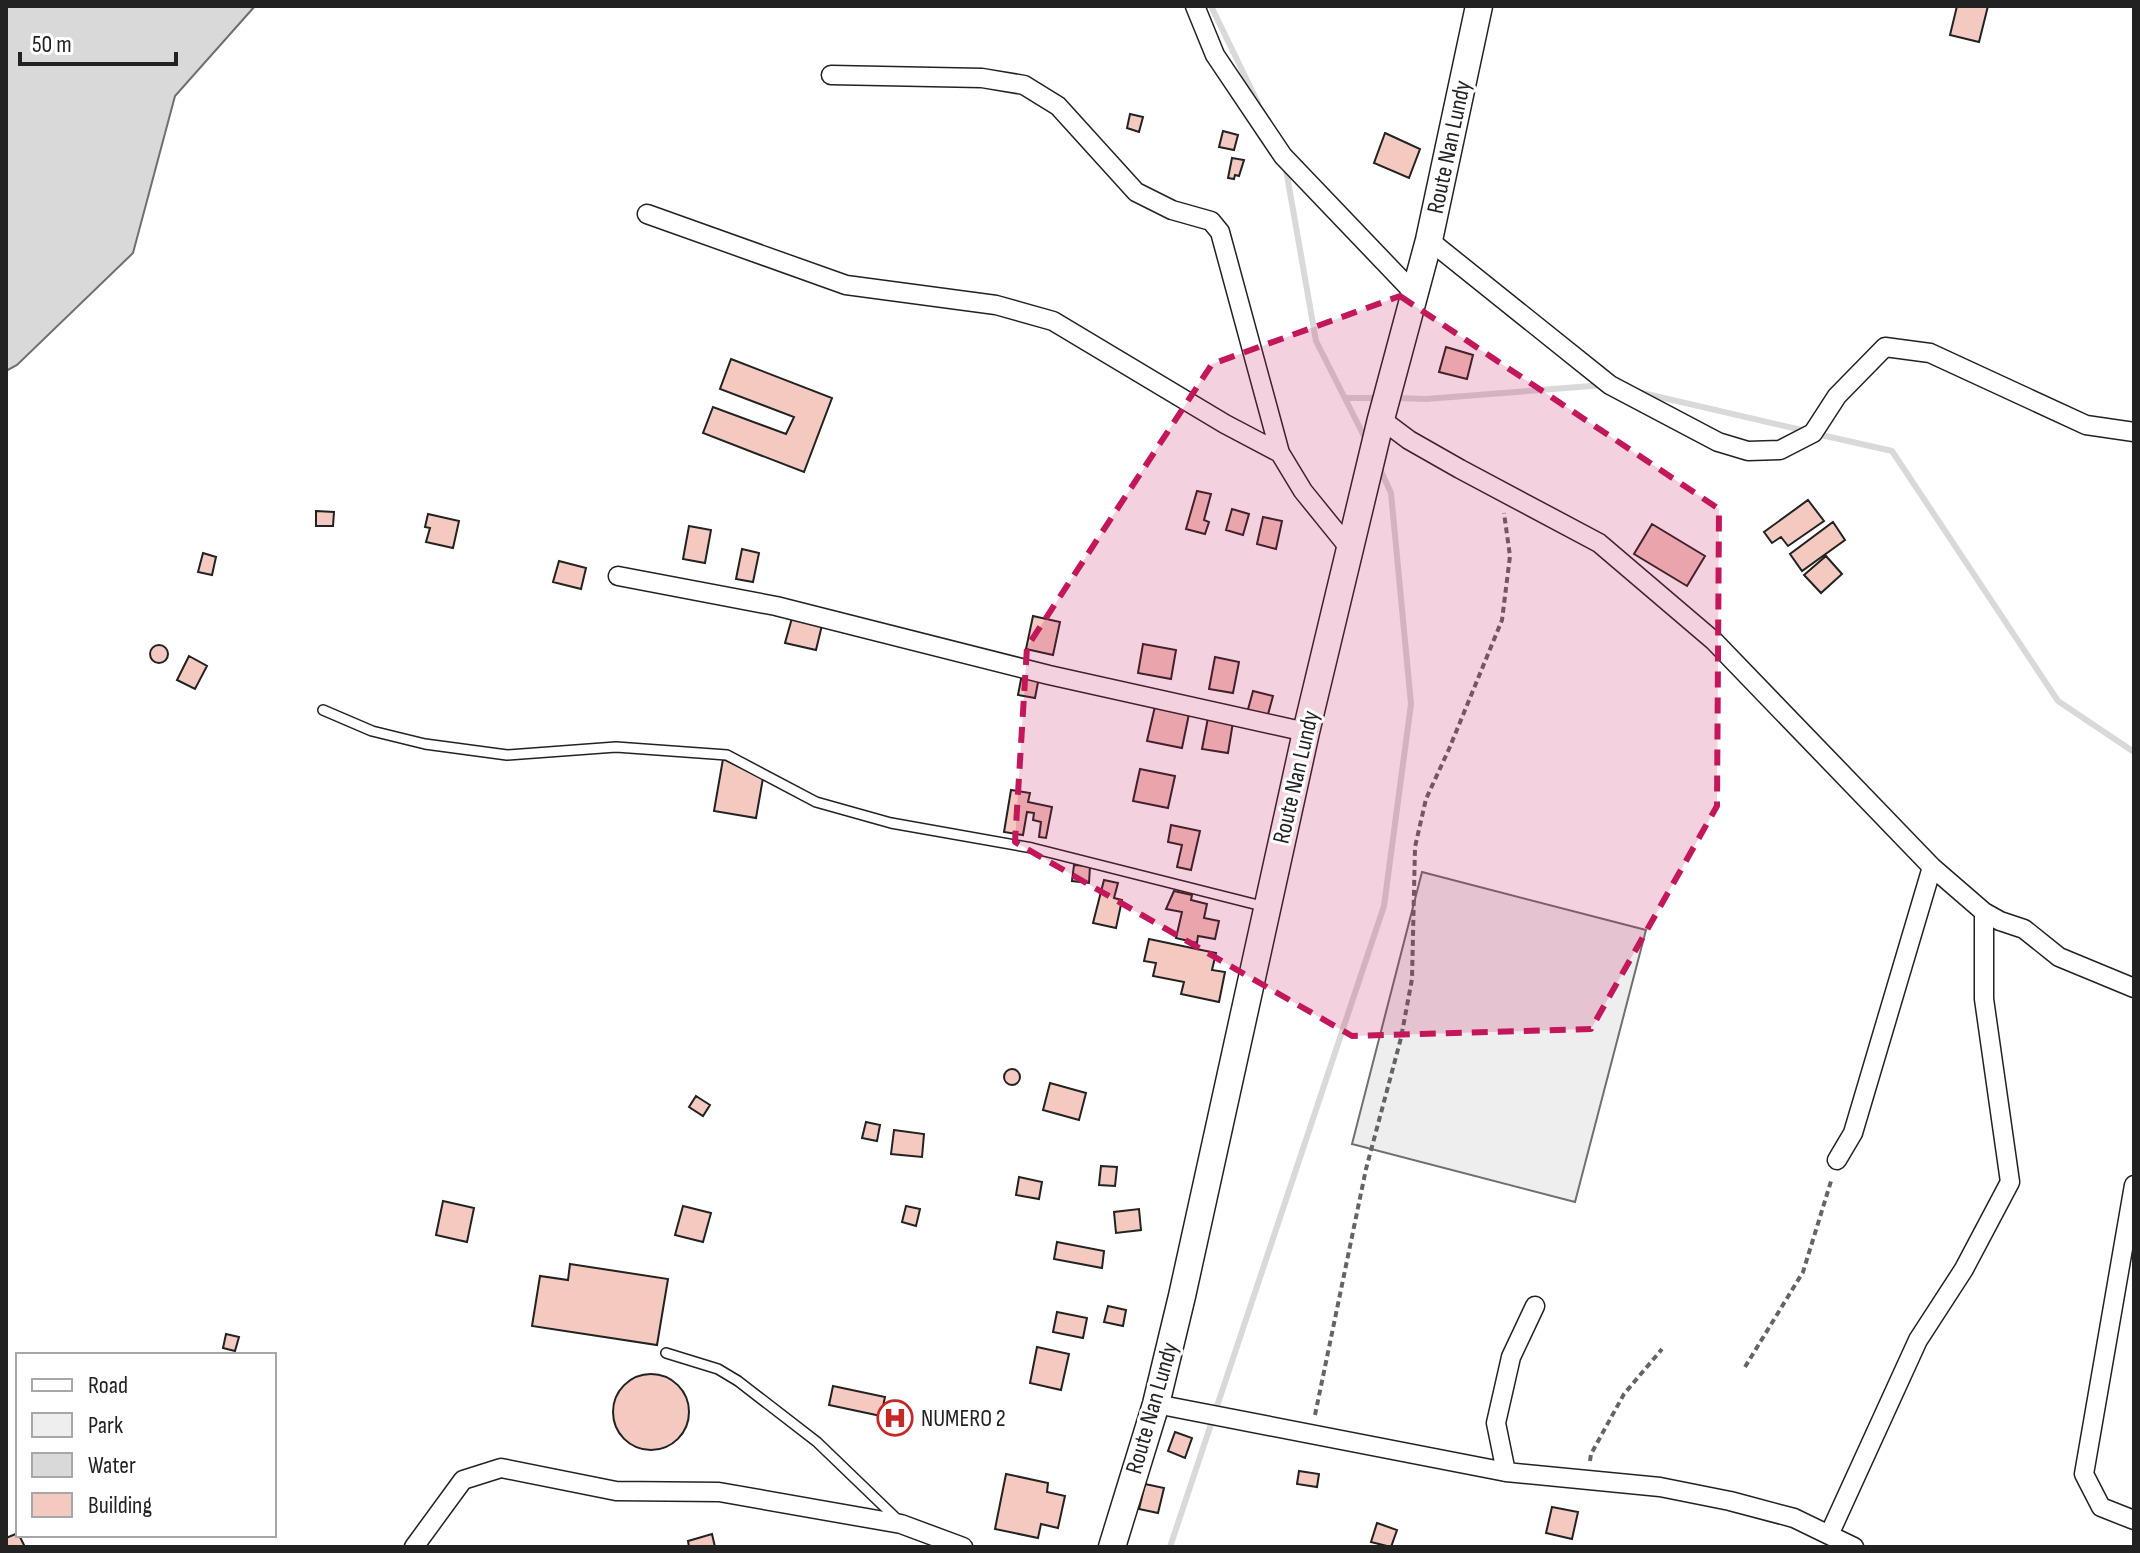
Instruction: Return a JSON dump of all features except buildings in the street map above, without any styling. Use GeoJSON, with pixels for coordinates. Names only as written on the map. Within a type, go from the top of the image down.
{"type":"FeatureCollection","features":[{"type":"Feature","properties":{"kind":"main road","name":"Route Nan Lundy"},"geometry":{"type":"LineString","coordinates":[[1112,1547],[1156,1404],[1182,1296],[1306,732],[1381,419],[1429,240],[1479,6]]}},
{"type":"Feature","properties":{"kind":"street"},"geometry":{"type":"LineString","coordinates":[[1195,6],[1215,55],[1283,156],[1413,292]]}},
{"type":"Feature","properties":{"kind":"street"},"geometry":{"type":"LineString","coordinates":[[831,75],[982,78],[1024,85],[1058,106],[1136,192],[1172,210],[1211,221],[1220,232],[1280,453],[1303,491],[1350,549]]}},
{"type":"Feature","properties":{"kind":"street"},"geometry":{"type":"LineString","coordinates":[[647,214],[846,285],[996,305],[1053,321],[1225,424],[1280,453]]}},
{"type":"Feature","properties":{"kind":"street"},"geometry":{"type":"LineString","coordinates":[[1429,240],[1610,385],[1718,442],[1748,451],[1780,450],[1813,433],[1837,396],[1885,347],[1930,353],[2086,425],[2134,432]]}},
{"type":"Feature","properties":{"kind":"street"},"geometry":{"type":"LineString","coordinates":[[1381,419],[1409,440],[1599,543],[1714,641],[1932,867],[1984,912],[2024,929],[2059,957],[2134,988]]}},
{"type":"Feature","properties":{"kind":"street"},"geometry":{"type":"LineString","coordinates":[[618,576],[776,606],[1049,675],[1306,732]]}},
{"type":"Feature","properties":{"kind":"street"},"geometry":{"type":"LineString","coordinates":[[1837,1160],[1853,1133],[1932,867]]}},
{"type":"Feature","properties":{"kind":"street"},"geometry":{"type":"LineString","coordinates":[[1829,1535],[1918,1340],[1964,1269],[2010,1182],[1984,999],[1984,912]]}},
{"type":"Feature","properties":{"kind":"street"},"geometry":{"type":"LineString","coordinates":[[2134,1185],[2084,1474],[2101,1507],[2134,1520]]}},
{"type":"Feature","properties":{"kind":"street"},"geometry":{"type":"LineString","coordinates":[[1506,1472],[1496,1423],[1511,1357],[1535,1306]]}},
{"type":"Feature","properties":{"kind":"street"},"geometry":{"type":"LineString","coordinates":[[1156,1404],[1506,1472],[1660,1487],[1730,1501],[1794,1518],[1854,1547]]}},
{"type":"Feature","properties":{"kind":"street"},"geometry":{"type":"LineString","coordinates":[[414,1547],[463,1480],[501,1468],[616,1491],[719,1492],[901,1524],[963,1547]]}},
{"type":"Feature","properties":{"kind":"lane"},"geometry":{"type":"LineString","coordinates":[[323,710],[372,731],[425,744],[507,755],[616,747],[727,755],[816,802],[876,819],[1032,848],[1266,907]]}},
{"type":"Feature","properties":{"kind":"lane"},"geometry":{"type":"LineString","coordinates":[[666,1353],[718,1369],[738,1381],[817,1442],[901,1524]]}},
{"type":"Feature","properties":{"kind":"path"},"geometry":{"type":"LineString","coordinates":[[1312,1433],[1366,1169],[1401,1038],[1412,979],[1415,847],[1426,799],[1502,620],[1510,556],[1501,491]]}},
{"type":"Feature","properties":{"kind":"path"},"geometry":{"type":"LineString","coordinates":[[1745,1367],[1803,1272],[1837,1160]]}},
{"type":"Feature","properties":{"kind":"path"},"geometry":{"type":"LineString","coordinates":[[1588,1479],[1591,1454],[1624,1394],[1662,1349]]}},
{"type":"Feature","properties":{"kind":"highlighted area"},"geometry":{"type":"Polygon","coordinates":[[[1400,296],[1719,509],[1717,806],[1591,1029],[1352,1036],[1015,842],[1027,647],[1212,364],[1400,296]]]}},
{"type":"Feature","properties":{"kind":"green space"},"geometry":{"type":"Polygon","coordinates":[[[1422,872],[1646,930],[1575,1202],[1352,1144],[1422,872]]]}},
{"type":"Feature","properties":{"kind":"water"},"geometry":{"type":"Polygon","coordinates":[[[6,6],[255,6],[175,96],[133,253],[17,365],[6,371],[6,6]]]}},
{"type":"Feature","properties":{"kind":"waterway"},"geometry":{"type":"LineString","coordinates":[[1211,6],[1258,103]]}},
{"type":"Feature","properties":{"kind":"waterway"},"geometry":{"type":"LineString","coordinates":[[1285,164],[1316,341],[1367,442]]}},
{"type":"Feature","properties":{"kind":"waterway"},"geometry":{"type":"LineString","coordinates":[[1396,398],[1426,399],[1604,385]]}},
{"type":"Feature","properties":{"kind":"waterway"},"geometry":{"type":"LineString","coordinates":[[1638,392],[1806,431]]}},
{"type":"Feature","properties":{"kind":"waterway"},"geometry":{"type":"LineString","coordinates":[[1346,398],[1380,398]]}},
{"type":"Feature","properties":{"kind":"waterway"},"geometry":{"type":"LineString","coordinates":[[1817,434],[1892,451],[2058,701],[2134,752]]}},
{"type":"Feature","properties":{"kind":"waterway"},"geometry":{"type":"LineString","coordinates":[[1170,1547],[1384,906],[1411,704],[1391,493],[1379,467]]}},
{"type":"Feature","properties":{"kind":"place","name":"NUMERO 2"},"geometry":{"type":"Point","coordinates":[895,1418]}}]}
